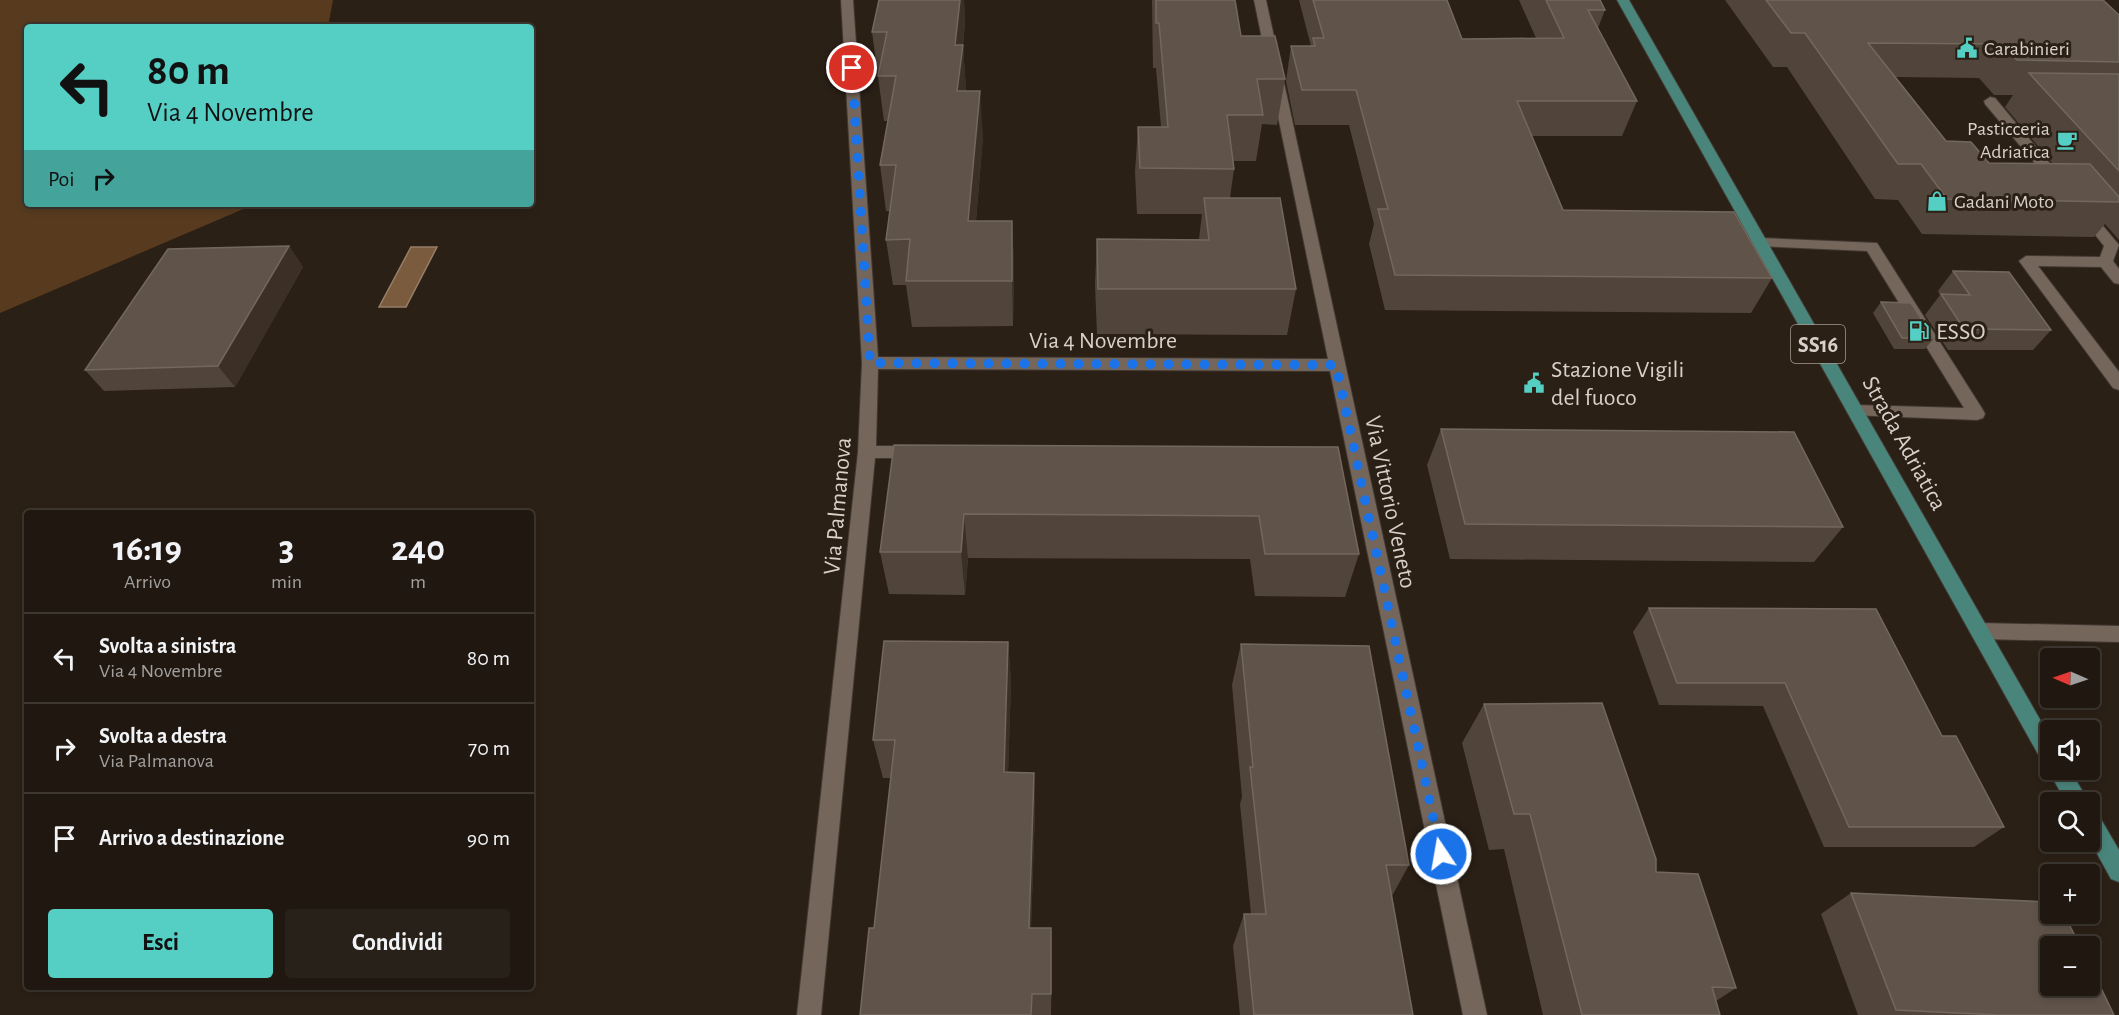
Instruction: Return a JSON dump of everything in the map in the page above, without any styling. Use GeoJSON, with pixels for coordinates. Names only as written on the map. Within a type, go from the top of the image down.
{"type":"FeatureCollection","features":[{"type":"Feature","properties":{"kind":"main road","name":"Strada Adriatica"},"geometry":{"type":"LineString","coordinates":[[1623,0],[2040,738]]}},
{"type":"Feature","properties":{"kind":"main road"},"geometry":{"type":"LineString","coordinates":[[2100,838],[2119,871]]}},
{"type":"Feature","properties":{"kind":"street","name":"Via Palmanova"},"geometry":{"type":"LineString","coordinates":[[809,1015],[867,453],[870,363],[847,0]]}},
{"type":"Feature","properties":{"kind":"street","name":"Via Vittorio Veneto"},"geometry":{"type":"LineString","coordinates":[[1260,0],[1336,365],[1349,452],[1475,1015]]}},
{"type":"Feature","properties":{"kind":"street"},"geometry":{"type":"LineString","coordinates":[[2013,101],[1990,101],[2112,246],[2105,262]]}},
{"type":"Feature","properties":{"kind":"street"},"geometry":{"type":"LineString","coordinates":[[1761,243],[1872,246],[1977,414],[1856,411]]}},
{"type":"Feature","properties":{"kind":"street"},"geometry":{"type":"LineString","coordinates":[[2119,279],[2105,262],[2026,261],[2119,384]]}},
{"type":"Feature","properties":{"kind":"street","name":"Via 4 Novembre"},"geometry":{"type":"LineString","coordinates":[[870,363],[1336,365]]}},
{"type":"Feature","properties":{"kind":"street"},"geometry":{"type":"LineString","coordinates":[[867,453],[939,452]]}},
{"type":"Feature","properties":{"kind":"street"},"geometry":{"type":"LineString","coordinates":[[1980,632],[2119,634]]}},
{"type":"Feature","properties":{"kind":"shaded area"},"geometry":{"type":"Polygon","coordinates":[[[0,0],[333,0],[329,24],[24,24],[24,207],[248,207],[0,313],[0,0]]]}},
{"type":"Feature","properties":{"kind":"shaded area"},"geometry":{"type":"Polygon","coordinates":[[[411,247],[437,247],[406,307],[379,307],[411,247]]]}},
{"type":"Feature","properties":{"kind":"building"},"geometry":{"type":"Polygon","coordinates":[[[879,0],[960,0],[955,45],[963,45],[957,91],[980,91],[968,221],[1012,221],[1012,281],[906,281],[910,239],[886,240],[896,165],[880,165],[896,76],[878,76],[887,32],[872,32],[879,0]]]}},
{"type":"Feature","properties":{"kind":"building"},"geometry":{"type":"Polygon","coordinates":[[[1156,0],[1235,0],[1241,36],[1275,36],[1285,79],[1257,79],[1263,115],[1227,115],[1234,169],[1140,168],[1138,127],[1168,127],[1159,23],[1156,23],[1156,0]]]}},
{"type":"Feature","properties":{"kind":"building"},"geometry":{"type":"Polygon","coordinates":[[[1313,0],[1447,0],[1462,39],[1564,38],[1546,0],[1600,0],[1605,10],[1588,10],[1637,101],[1517,101],[1563,210],[1734,212],[1772,278],[1395,275],[1378,209],[1388,209],[1356,90],[1302,90],[1291,46],[1315,46],[1313,38],[1324,38],[1313,0]]]}},
{"type":"Feature","properties":{"kind":"building"},"geometry":{"type":"Polygon","coordinates":[[[1766,0],[2103,0],[2119,15],[2119,62],[2017,60],[2002,44],[1868,43],[1946,141],[1971,142],[1989,163],[2090,164],[2119,197],[2119,202],[1947,199],[1921,164],[1898,164],[1805,33],[1791,33],[1766,0]]]}},
{"type":"Feature","properties":{"kind":"building"},"geometry":{"type":"Polygon","coordinates":[[[2029,73],[2119,74],[2119,171],[2029,73]]]}},
{"type":"Feature","properties":{"kind":"building"},"geometry":{"type":"Polygon","coordinates":[[[1204,198],[1280,198],[1296,289],[1098,289],[1097,239],[1209,240],[1204,198]]]}},
{"type":"Feature","properties":{"kind":"building"},"geometry":{"type":"Polygon","coordinates":[[[289,246],[218,366],[85,370],[168,249],[289,246]]]}},
{"type":"Feature","properties":{"kind":"building"},"geometry":{"type":"Polygon","coordinates":[[[1953,271],[2009,272],[2051,330],[1964,329],[1941,294],[1970,295],[1953,271]]]}},
{"type":"Feature","properties":{"kind":"building"},"geometry":{"type":"Polygon","coordinates":[[[1881,302],[1911,303],[1934,338],[1902,338],[1881,302]]]}},
{"type":"Feature","properties":{"kind":"building"},"geometry":{"type":"Polygon","coordinates":[[[1441,429],[1794,432],[1843,527],[1465,524],[1441,429]]]}},
{"type":"Feature","properties":{"kind":"building"},"geometry":{"type":"Polygon","coordinates":[[[894,445],[1338,447],[1359,554],[1265,554],[1259,516],[964,514],[961,552],[880,552],[894,445]]]}},
{"type":"Feature","properties":{"kind":"building"},"geometry":{"type":"Polygon","coordinates":[[[1649,608],[1876,609],[1942,736],[1956,736],[2004,827],[1849,827],[1785,683],[1677,683],[1649,608]]]}},
{"type":"Feature","properties":{"kind":"building"},"geometry":{"type":"Polygon","coordinates":[[[884,641],[1008,642],[1004,772],[1034,773],[1029,928],[1051,928],[1051,994],[1032,994],[1031,1015],[860,1015],[869,928],[874,928],[895,740],[873,740],[884,641]]]}},
{"type":"Feature","properties":{"kind":"building"},"geometry":{"type":"Polygon","coordinates":[[[1241,644],[1369,646],[1409,865],[1386,865],[1413,1015],[1254,1015],[1244,914],[1266,914],[1250,767],[1253,767],[1241,644]]]}},
{"type":"Feature","properties":{"kind":"building"},"geometry":{"type":"Polygon","coordinates":[[[1602,703],[1656,859],[1656,872],[1698,874],[1736,988],[1712,987],[1720,1015],[1582,1015],[1530,814],[1514,814],[1484,704],[1602,703]]]}},
{"type":"Feature","properties":{"kind":"building"},"geometry":{"type":"Polygon","coordinates":[[[1851,893],[2040,902],[2040,924],[2069,924],[2075,936],[2040,936],[2040,996],[2100,996],[2100,986],[2114,1015],[1999,1015],[1896,1010],[1851,893]]]}},
{"type":"Feature","properties":{"kind":"place","name":"Carabinieri"},"geometry":{"type":"Point","coordinates":[1967,48]}},
{"type":"Feature","properties":{"kind":"place","name":"Pasticceria Adriatica"},"geometry":{"type":"Point","coordinates":[2067,140]}},
{"type":"Feature","properties":{"kind":"place","name":"Gadani Moto"},"geometry":{"type":"Point","coordinates":[1937,201]}},
{"type":"Feature","properties":{"kind":"place","name":"ESSO"},"geometry":{"type":"Point","coordinates":[1919,331]}},
{"type":"Feature","properties":{"kind":"place","name":"Stazione Vigili del fuoco"},"geometry":{"type":"Point","coordinates":[1534,383]}},
{"type":"Feature","properties":{"kind":"route"},"geometry":{"type":"LineString","coordinates":[[852,68],[870,363],[1336,365],[1441,854]]}}]}
